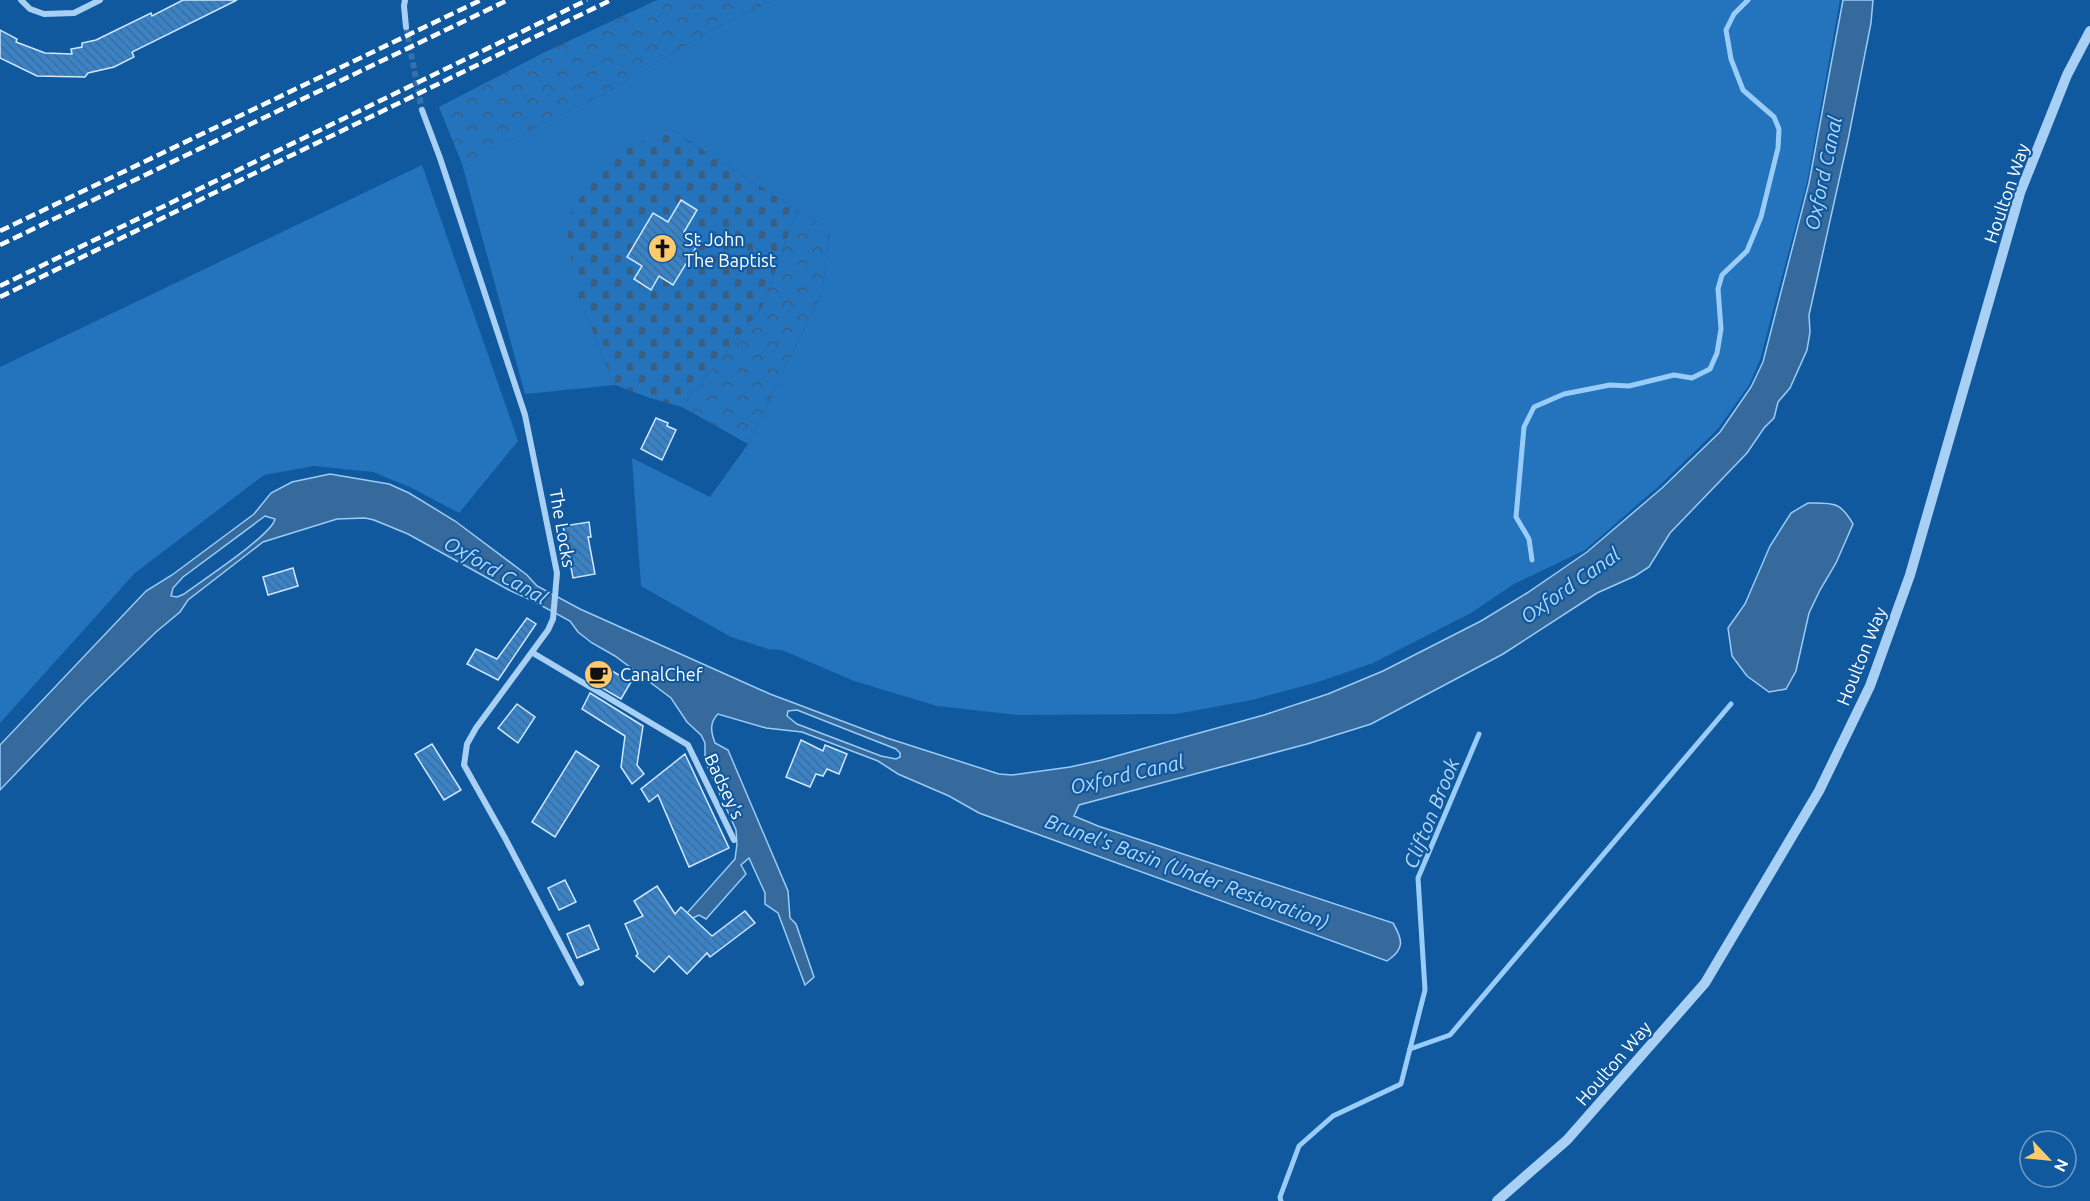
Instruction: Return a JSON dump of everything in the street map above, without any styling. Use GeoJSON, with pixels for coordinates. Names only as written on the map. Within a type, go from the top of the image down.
{"type":"FeatureCollection","features":[{"type":"Feature","properties":{"kind":"street"},"geometry":{"type":"LineString","coordinates":[[21,0],[30,9],[44,14],[74,13],[100,0]]}},
{"type":"Feature","properties":{"kind":"street"},"geometry":{"type":"LineString","coordinates":[[405,0],[406,27]]}},
{"type":"Feature","properties":{"kind":"street","name":"Houlton Way"},"geometry":{"type":"LineString","coordinates":[[1497,1201],[1567,1140],[1705,983],[1819,790],[1870,686],[1910,575],[2020,193],[2067,75],[2090,31]]}},
{"type":"Feature","properties":{"kind":"street","name":"The Locks"},"geometry":{"type":"LineString","coordinates":[[422,111],[441,158],[525,415],[553,544],[557,579],[553,619],[532,653],[476,728],[467,744],[464,765],[581,983]]}},
{"type":"Feature","properties":{"kind":"street","name":"Badsey's"},"geometry":{"type":"LineString","coordinates":[[532,653],[688,745],[734,840]]}},
{"type":"Feature","properties":{"kind":"green space"},"geometry":{"type":"Polygon","coordinates":[[[657,0],[774,0],[715,28],[611,90],[462,164],[439,107],[543,53],[657,0]]]}},
{"type":"Feature","properties":{"kind":"green space"},"geometry":{"type":"Polygon","coordinates":[[[774,0],[1840,0],[1807,182],[1760,360],[1749,385],[1717,430],[1660,485],[1585,550],[1514,584],[1471,613],[1373,663],[1318,682],[1252,700],[1176,714],[1018,715],[937,706],[854,681],[782,650],[768,649],[731,637],[641,586],[632,458],[710,497],[748,444],[822,293],[830,229],[670,129],[577,293],[615,385],[525,394],[462,164],[611,90],[715,28],[774,0]]]}},
{"type":"Feature","properties":{"kind":"green space"},"geometry":{"type":"Polygon","coordinates":[[[670,129],[797,210],[762,307],[682,407],[615,385],[577,293],[566,222],[603,160],[670,129]]]}},
{"type":"Feature","properties":{"kind":"green space"},"geometry":{"type":"Polygon","coordinates":[[[422,165],[518,441],[459,513],[412,488],[373,472],[314,466],[264,475],[135,573],[0,723],[0,367],[422,165]]]}},
{"type":"Feature","properties":{"kind":"green space"},"geometry":{"type":"Polygon","coordinates":[[[797,210],[830,229],[822,293],[748,444],[682,407],[762,307],[797,210]]]}},
{"type":"Feature","properties":{"kind":"water"},"geometry":{"type":"Polygon","coordinates":[[[1843,0],[1873,0],[1871,23],[1848,140],[1809,315],[1810,332],[1807,350],[1790,388],[1778,402],[1774,418],[1764,428],[1747,453],[1670,533],[1649,567],[1597,593],[1503,654],[1371,724],[1307,744],[1079,805],[1074,816],[1098,826],[1393,923],[1399,934],[1400,944],[1397,952],[1387,961],[979,813],[949,796],[898,774],[878,761],[802,732],[766,728],[718,714],[713,721],[712,728],[715,743],[728,750],[788,891],[790,918],[796,924],[814,977],[805,985],[778,913],[765,904],[765,893],[749,858],[741,865],[746,874],[706,919],[699,915],[691,919],[687,913],[735,859],[736,830],[705,761],[705,743],[671,698],[615,656],[592,643],[578,632],[570,621],[408,534],[365,518],[337,519],[263,542],[188,600],[180,612],[156,632],[85,701],[0,790],[0,745],[146,591],[172,575],[254,514],[271,493],[292,482],[330,474],[389,484],[409,493],[455,521],[527,575],[537,586],[580,609],[770,694],[887,738],[999,774],[1012,775],[1102,760],[1264,715],[1328,694],[1383,671],[1481,621],[1527,593],[1587,552],[1662,488],[1720,432],[1751,387],[1763,362],[1809,183],[1843,0]],[[265,516],[183,577],[173,588],[171,596],[177,597],[184,594],[262,536],[275,519],[265,516]],[[797,710],[788,711],[787,716],[797,724],[881,756],[896,759],[900,757],[896,749],[797,710]]]}},
{"type":"Feature","properties":{"kind":"water"},"geometry":{"type":"Polygon","coordinates":[[[1808,503],[1824,503],[1840,507],[1853,524],[1836,563],[1809,613],[1796,671],[1786,689],[1769,692],[1747,676],[1732,656],[1728,628],[1745,604],[1770,546],[1791,513],[1808,503]]]}},
{"type":"Feature","properties":{"kind":"building"},"geometry":{"type":"Polygon","coordinates":[[[183,0],[237,0],[132,52],[134,57],[114,67],[88,73],[85,77],[37,76],[0,58],[0,30],[17,39],[16,42],[45,53],[72,54],[71,49],[82,47],[82,43],[96,40],[183,0]]]}},
{"type":"Feature","properties":{"kind":"building","name":"St John The Baptist"},"geometry":{"type":"Polygon","coordinates":[[[681,200],[697,210],[684,232],[700,241],[673,285],[659,276],[651,290],[634,279],[642,266],[627,257],[653,213],[668,222],[681,200]]]}},
{"type":"Feature","properties":{"kind":"building"},"geometry":{"type":"Polygon","coordinates":[[[656,418],[668,423],[667,426],[676,430],[662,460],[641,449],[656,418]]]}},
{"type":"Feature","properties":{"kind":"building"},"geometry":{"type":"Polygon","coordinates":[[[589,522],[591,537],[588,537],[595,574],[573,578],[563,526],[589,522]]]}},
{"type":"Feature","properties":{"kind":"building"},"geometry":{"type":"Polygon","coordinates":[[[293,568],[298,586],[268,595],[263,577],[293,568]]]}},
{"type":"Feature","properties":{"kind":"building"},"geometry":{"type":"Polygon","coordinates":[[[527,618],[536,624],[498,680],[467,664],[476,649],[497,659],[527,618]]]}},
{"type":"Feature","properties":{"kind":"building"},"geometry":{"type":"Polygon","coordinates":[[[595,661],[631,682],[621,699],[586,676],[595,661]]]}},
{"type":"Feature","properties":{"kind":"building"},"geometry":{"type":"Polygon","coordinates":[[[590,693],[643,726],[637,765],[644,774],[632,784],[621,767],[625,736],[582,709],[590,693]]]}},
{"type":"Feature","properties":{"kind":"building"},"geometry":{"type":"Polygon","coordinates":[[[517,704],[535,717],[518,743],[498,728],[517,704]]]}},
{"type":"Feature","properties":{"kind":"building"},"geometry":{"type":"Polygon","coordinates":[[[801,740],[823,751],[825,745],[847,754],[839,774],[827,769],[823,776],[816,774],[810,787],[786,777],[801,740]]]}},
{"type":"Feature","properties":{"kind":"building"},"geometry":{"type":"Polygon","coordinates":[[[432,744],[461,790],[444,800],[415,754],[432,744]]]}},
{"type":"Feature","properties":{"kind":"building"},"geometry":{"type":"Polygon","coordinates":[[[576,751],[599,766],[555,837],[532,822],[576,751]]]}},
{"type":"Feature","properties":{"kind":"building"},"geometry":{"type":"Polygon","coordinates":[[[685,754],[729,848],[689,867],[658,795],[649,802],[641,789],[685,754]]]}},
{"type":"Feature","properties":{"kind":"building"},"geometry":{"type":"Polygon","coordinates":[[[565,880],[576,902],[559,910],[548,888],[565,880]]]}},
{"type":"Feature","properties":{"kind":"building"},"geometry":{"type":"Polygon","coordinates":[[[657,886],[675,914],[681,907],[712,936],[745,911],[755,923],[710,957],[707,953],[687,974],[669,956],[654,972],[636,956],[638,954],[625,924],[643,916],[634,901],[657,886]]]}},
{"type":"Feature","properties":{"kind":"building"},"geometry":{"type":"Polygon","coordinates":[[[589,925],[599,949],[577,958],[567,934],[589,925]]]}},
{"type":"Feature","properties":{"kind":"waterway","name":"Clifton Brook"},"geometry":{"type":"LineString","coordinates":[[1532,560],[1529,539],[1516,517],[1524,427],[1534,407],[1564,394],[1610,385],[1629,386],[1674,375],[1692,378],[1710,369],[1717,353],[1721,329],[1718,289],[1722,275],[1747,251],[1761,217],[1778,148],[1779,129],[1774,117],[1743,90],[1731,59],[1726,30],[1734,14],[1748,0]]}},
{"type":"Feature","properties":{"kind":"waterway"},"geometry":{"type":"LineString","coordinates":[[1410,1049],[1450,1035],[1731,704]]}},
{"type":"Feature","properties":{"kind":"waterway","name":"Clifton Brook"},"geometry":{"type":"LineString","coordinates":[[1281,1201],[1280,1197],[1299,1146],[1333,1116],[1401,1084],[1425,990],[1418,878],[1479,734]]}},
{"type":"Feature","properties":{"kind":"tunnel"},"geometry":{"type":"LineString","coordinates":[[406,27],[422,110]]}},
{"type":"Feature","properties":{"kind":"railway"},"geometry":{"type":"LineString","coordinates":[[0,231],[481,0]]}},
{"type":"Feature","properties":{"kind":"railway"},"geometry":{"type":"LineString","coordinates":[[0,245],[508,0]]}},
{"type":"Feature","properties":{"kind":"railway"},"geometry":{"type":"LineString","coordinates":[[0,286],[587,0]]}},
{"type":"Feature","properties":{"kind":"railway"},"geometry":{"type":"LineString","coordinates":[[0,297],[611,0]]}},
{"type":"Feature","properties":{"kind":"place","name":"St John The Baptist"},"geometry":{"type":"Point","coordinates":[663,249]}},
{"type":"Feature","properties":{"kind":"place","name":"CanalChef"},"geometry":{"type":"Point","coordinates":[599,674]}},
{"type":"Feature","properties":{"kind":"water label","name":"Oxford Canal"},"geometry":{"type":"Point","coordinates":[1823,173]}},
{"type":"Feature","properties":{"kind":"water label","name":"Oxford Canal"},"geometry":{"type":"Point","coordinates":[496,570]}},
{"type":"Feature","properties":{"kind":"water label","name":"Oxford Canal"},"geometry":{"type":"Point","coordinates":[1570,585]}},
{"type":"Feature","properties":{"kind":"water label","name":"Oxford Canal"},"geometry":{"type":"Point","coordinates":[1127,774]}},
{"type":"Feature","properties":{"kind":"water label","name":"Brunel's Basin (Under Restoration)"},"geometry":{"type":"Point","coordinates":[1187,871]}}]}
